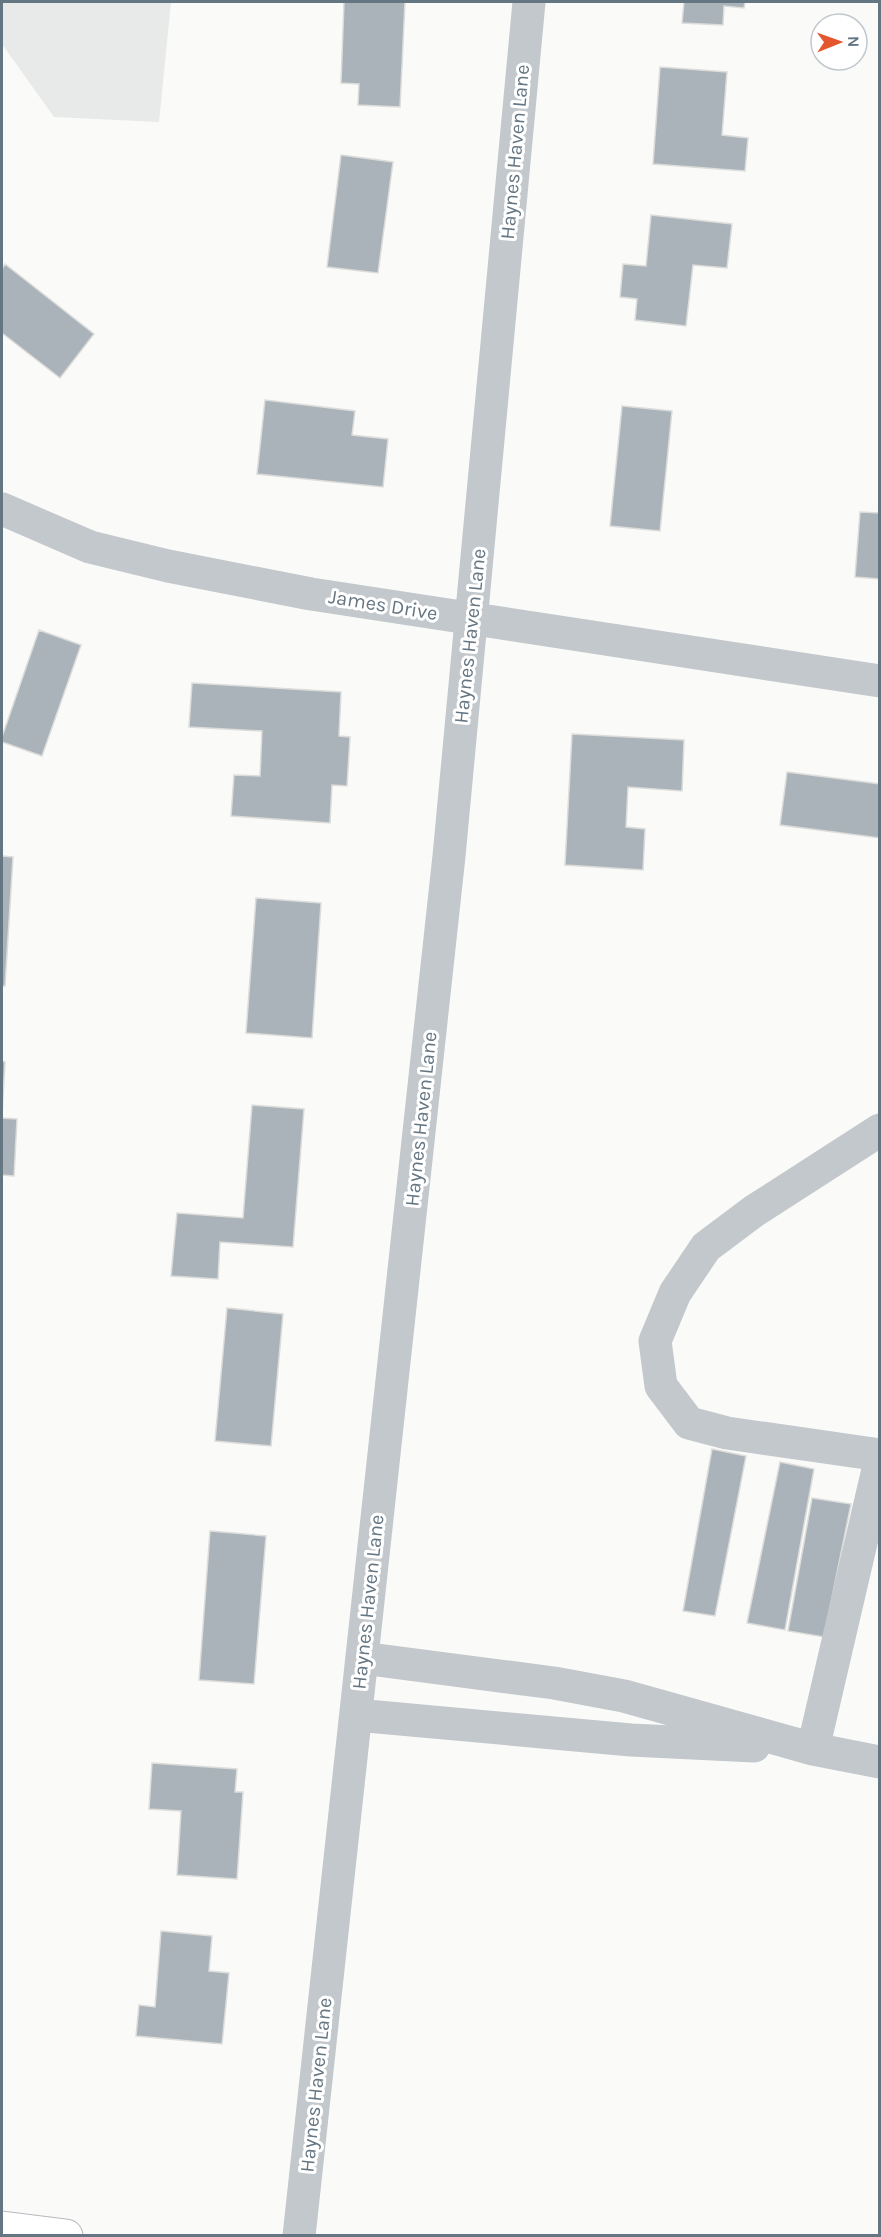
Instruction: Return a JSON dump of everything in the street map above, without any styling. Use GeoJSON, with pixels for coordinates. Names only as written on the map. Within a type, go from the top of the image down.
{"type":"FeatureCollection","features":[{"type":"Feature","properties":{"kind":"main road"},"geometry":{"type":"LineString","coordinates":[[2,2228],[66,2235]]}},
{"type":"Feature","properties":{"kind":"street","name":"Haynes Haven Lane"},"geometry":{"type":"LineString","coordinates":[[299,2235],[412,1201],[472,619],[529,2]]}},
{"type":"Feature","properties":{"kind":"street","name":"James Drive"},"geometry":{"type":"LineString","coordinates":[[2,509],[90,547],[168,566],[311,594],[879,681]]}},
{"type":"Feature","properties":{"kind":"street"},"geometry":{"type":"LineString","coordinates":[[879,1130],[754,1210],[706,1247],[675,1293],[656,1341],[661,1386],[689,1424],[728,1433],[879,1455]]}},
{"type":"Feature","properties":{"kind":"street"},"geometry":{"type":"LineString","coordinates":[[813,1749],[879,1461]]}},
{"type":"Feature","properties":{"kind":"street"},"geometry":{"type":"LineString","coordinates":[[362,1658],[531,1680],[624,1696],[813,1749],[879,1762]]}},
{"type":"Feature","properties":{"kind":"street"},"geometry":{"type":"LineString","coordinates":[[356,1715],[631,1740],[813,1749]]}},
{"type":"Feature","properties":{"kind":"shaded area"},"geometry":{"type":"Polygon","coordinates":[[[2,2],[171,2],[159,122],[54,117],[2,44],[2,2]]]}},
{"type":"Feature","properties":{"kind":"building"},"geometry":{"type":"Polygon","coordinates":[[[344,2],[405,2],[400,107],[358,105],[359,84],[341,83],[344,2]]]}},
{"type":"Feature","properties":{"kind":"building"},"geometry":{"type":"Polygon","coordinates":[[[684,2],[745,2],[744,8],[724,6],[723,25],[682,23],[684,2]]]}},
{"type":"Feature","properties":{"kind":"building"},"geometry":{"type":"Polygon","coordinates":[[[660,67],[727,72],[722,135],[748,138],[745,171],[653,164],[660,67]]]}},
{"type":"Feature","properties":{"kind":"building"},"geometry":{"type":"Polygon","coordinates":[[[341,155],[393,162],[378,273],[327,267],[341,155]]]}},
{"type":"Feature","properties":{"kind":"building"},"geometry":{"type":"Polygon","coordinates":[[[651,215],[732,224],[727,268],[693,265],[686,326],[635,320],[637,299],[620,297],[623,264],[646,266],[651,215]]]}},
{"type":"Feature","properties":{"kind":"building"},"geometry":{"type":"Polygon","coordinates":[[[5,264],[94,334],[60,378],[2,333],[2,269],[5,264]]]}},
{"type":"Feature","properties":{"kind":"building"},"geometry":{"type":"Polygon","coordinates":[[[265,400],[355,411],[352,435],[388,439],[383,487],[257,474],[265,400]]]}},
{"type":"Feature","properties":{"kind":"building"},"geometry":{"type":"Polygon","coordinates":[[[622,406],[672,411],[660,531],[610,526],[622,406]]]}},
{"type":"Feature","properties":{"kind":"building"},"geometry":{"type":"Polygon","coordinates":[[[860,512],[880,513],[880,579],[855,577],[860,512]]]}},
{"type":"Feature","properties":{"kind":"building"},"geometry":{"type":"Polygon","coordinates":[[[39,630],[81,645],[42,756],[2,742],[39,630]]]}},
{"type":"Feature","properties":{"kind":"building"},"geometry":{"type":"Polygon","coordinates":[[[192,683],[341,692],[339,736],[350,737],[347,786],[332,785],[330,823],[231,816],[234,775],[260,776],[262,731],[189,727],[192,683]]]}},
{"type":"Feature","properties":{"kind":"building"},"geometry":{"type":"Polygon","coordinates":[[[572,734],[684,740],[682,791],[628,787],[626,827],[645,829],[643,870],[565,865],[572,734]]]}},
{"type":"Feature","properties":{"kind":"building"},"geometry":{"type":"Polygon","coordinates":[[[787,772],[880,784],[880,838],[780,825],[787,772]]]}},
{"type":"Feature","properties":{"kind":"building"},"geometry":{"type":"Polygon","coordinates":[[[2,856],[13,857],[5,986],[2,986],[2,856]]]}},
{"type":"Feature","properties":{"kind":"building"},"geometry":{"type":"Polygon","coordinates":[[[256,898],[321,903],[312,1038],[246,1033],[256,898]]]}},
{"type":"Feature","properties":{"kind":"building"},"geometry":{"type":"Polygon","coordinates":[[[2,1061],[5,1062],[2,1115],[2,1061]]]}},
{"type":"Feature","properties":{"kind":"building"},"geometry":{"type":"Polygon","coordinates":[[[252,1105],[304,1109],[293,1247],[220,1242],[218,1279],[171,1276],[177,1213],[243,1218],[252,1105]]]}},
{"type":"Feature","properties":{"kind":"building"},"geometry":{"type":"Polygon","coordinates":[[[2,1118],[17,1119],[14,1176],[2,1175],[2,1118]]]}},
{"type":"Feature","properties":{"kind":"building"},"geometry":{"type":"Polygon","coordinates":[[[227,1308],[283,1314],[271,1446],[215,1441],[227,1308]]]}},
{"type":"Feature","properties":{"kind":"building"},"geometry":{"type":"Polygon","coordinates":[[[712,1449],[746,1456],[715,1616],[683,1611],[712,1449]]]}},
{"type":"Feature","properties":{"kind":"building"},"geometry":{"type":"Polygon","coordinates":[[[780,1462],[814,1469],[785,1630],[747,1623],[780,1462]]]}},
{"type":"Feature","properties":{"kind":"building"},"geometry":{"type":"Polygon","coordinates":[[[812,1498],[851,1504],[824,1637],[788,1631],[812,1498]]]}},
{"type":"Feature","properties":{"kind":"building"},"geometry":{"type":"Polygon","coordinates":[[[210,1531],[266,1536],[254,1684],[199,1680],[210,1531]]]}},
{"type":"Feature","properties":{"kind":"building"},"geometry":{"type":"Polygon","coordinates":[[[152,1763],[237,1769],[235,1792],[243,1792],[237,1879],[177,1875],[181,1811],[149,1809],[152,1763]]]}},
{"type":"Feature","properties":{"kind":"building"},"geometry":{"type":"Polygon","coordinates":[[[161,1931],[212,1936],[209,1971],[229,1973],[222,2044],[136,2036],[139,2005],[155,2007],[161,1931]]]}}]}
